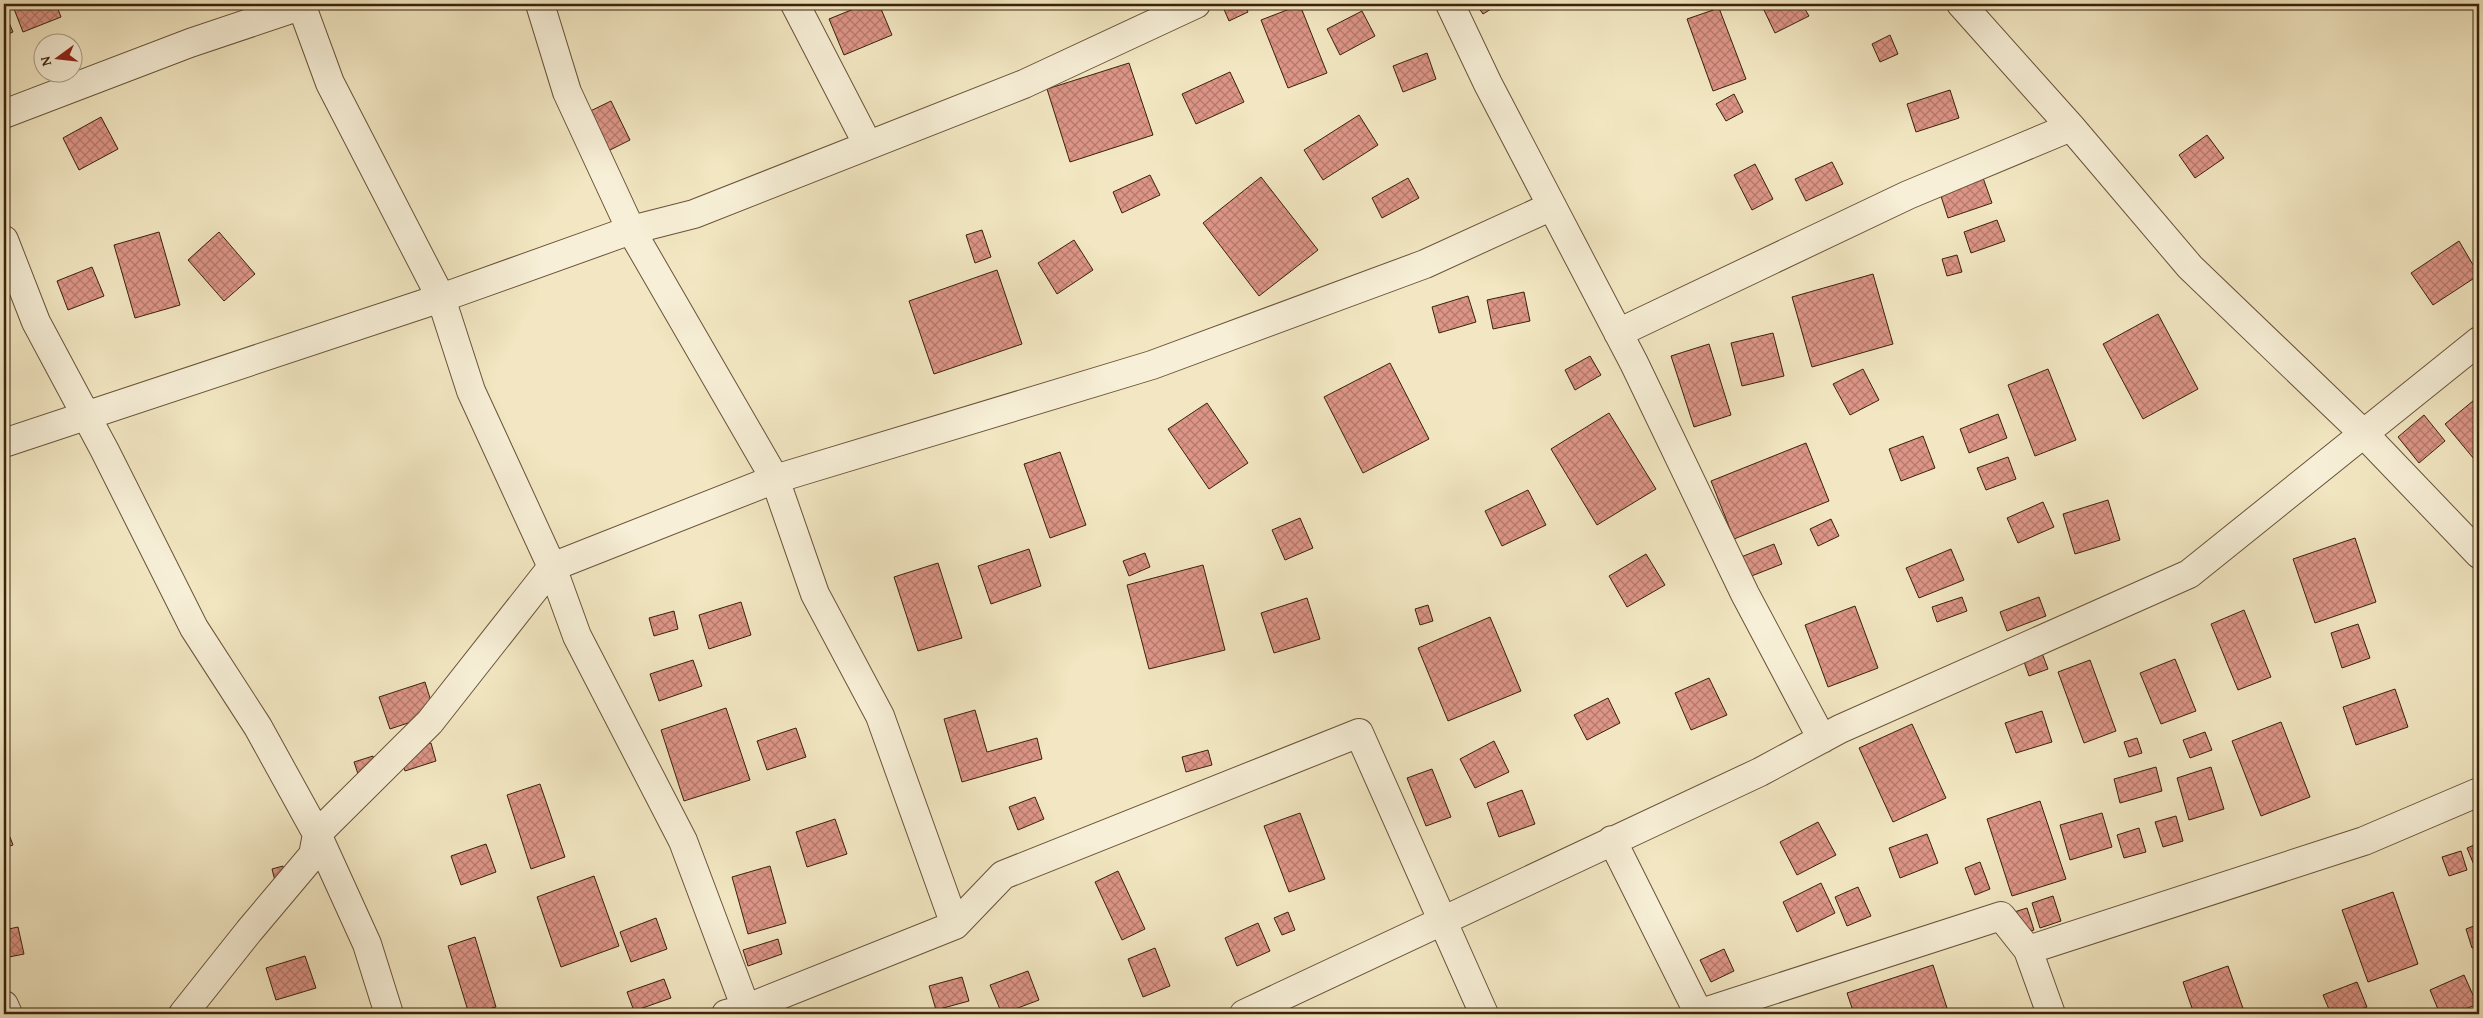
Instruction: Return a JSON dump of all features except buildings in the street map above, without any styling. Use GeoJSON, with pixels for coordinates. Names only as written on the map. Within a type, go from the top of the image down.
{"type":"FeatureCollection","features":[{"type":"Feature","properties":{"kind":"street"},"geometry":{"type":"LineString","coordinates":[[4,114],[190,43],[303,4],[330,83],[441,298],[471,391],[552,567],[577,636],[683,841],[740,1013],[955,926],[1002,875],[1359,733],[1484,1014]]}},
{"type":"Feature","properties":{"kind":"street"},"geometry":{"type":"LineString","coordinates":[[540,4],[568,92],[631,230],[775,479],[815,594],[880,716],[955,926]]}},
{"type":"Feature","properties":{"kind":"street"},"geometry":{"type":"LineString","coordinates":[[795,4],[868,145]]}},
{"type":"Feature","properties":{"kind":"street"},"geometry":{"type":"LineString","coordinates":[[4,443],[441,298],[631,230],[694,214],[1024,84],[1196,4]]}},
{"type":"Feature","properties":{"kind":"street"},"geometry":{"type":"LineString","coordinates":[[1450,4],[1488,84],[1618,333],[1745,594],[1822,739]]}},
{"type":"Feature","properties":{"kind":"street"},"geometry":{"type":"LineString","coordinates":[[1961,4],[2072,127],[2190,268],[2363,433],[2479,554]]}},
{"type":"Feature","properties":{"kind":"street"},"geometry":{"type":"LineString","coordinates":[[1618,333],[1908,195],[2072,127]]}},
{"type":"Feature","properties":{"kind":"street"},"geometry":{"type":"LineString","coordinates":[[183,1014],[249,931],[314,855],[317,834],[430,722],[552,567],[775,479],[1152,365],[1425,264],[1552,206]]}},
{"type":"Feature","properties":{"kind":"street"},"geometry":{"type":"LineString","coordinates":[[4,240],[36,322],[86,415],[194,628],[258,727],[317,834],[367,944],[389,1014]]}},
{"type":"Feature","properties":{"kind":"street"},"geometry":{"type":"LineString","coordinates":[[1244,1014],[1442,919],[1760,772],[1822,739],[2189,574],[2479,341]]}},
{"type":"Feature","properties":{"kind":"street"},"geometry":{"type":"LineString","coordinates":[[2028,950],[2364,841],[2479,792]]}},
{"type":"Feature","properties":{"kind":"street"},"geometry":{"type":"LineString","coordinates":[[1612,840],[1698,1014],[2001,916],[2028,950],[2051,1014]]}},
{"type":"Feature","properties":{"kind":"street"},"geometry":{"type":"LineString","coordinates":[[4,1004],[8,1014]]}}]}
